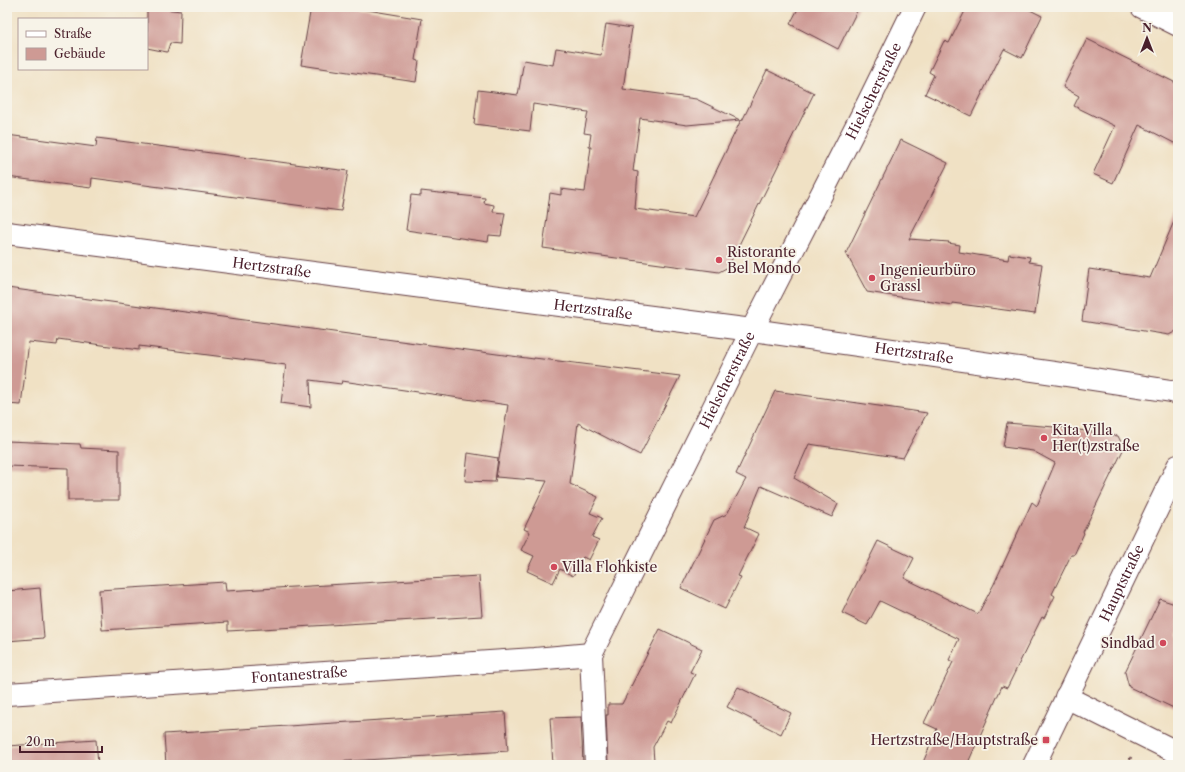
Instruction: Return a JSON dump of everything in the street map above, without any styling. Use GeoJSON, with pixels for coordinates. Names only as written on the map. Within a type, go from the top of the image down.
{"type":"FeatureCollection","features":[{"type":"Feature","properties":{"kind":"street","name":"Hielscherstraße"},"geometry":{"type":"LineString","coordinates":[[596,765],[591,654],[752,330],[868,103],[914,7]]}},
{"type":"Feature","properties":{"kind":"street"},"geometry":{"type":"LineString","coordinates":[[1142,7],[1178,25]]}},
{"type":"Feature","properties":{"kind":"street","name":"Hertzstraße"},"geometry":{"type":"LineString","coordinates":[[7,233],[752,330],[1054,373],[1171,391],[1178,394]]}},
{"type":"Feature","properties":{"kind":"street","name":"Hauptstraße"},"geometry":{"type":"LineString","coordinates":[[1034,765],[1178,466]]}},
{"type":"Feature","properties":{"kind":"street","name":"Fontanestraße"},"geometry":{"type":"LineString","coordinates":[[7,694],[527,660],[591,654]]}},
{"type":"Feature","properties":{"kind":"street"},"geometry":{"type":"LineString","coordinates":[[1066,697],[1178,753]]}},
{"type":"Feature","properties":{"kind":"path"},"geometry":{"type":"LineString","coordinates":[[1127,765],[1132,756]]}},
{"type":"Feature","properties":{"kind":"building"},"geometry":{"type":"Polygon","coordinates":[[[147,7],[181,11],[180,44],[170,43],[167,52],[148,48],[147,7]]]}},
{"type":"Feature","properties":{"kind":"building"},"geometry":{"type":"Polygon","coordinates":[[[311,7],[349,7],[422,19],[415,60],[419,61],[416,82],[301,65],[311,7]]]}},
{"type":"Feature","properties":{"kind":"building"},"geometry":{"type":"Polygon","coordinates":[[[799,7],[859,7],[838,49],[790,24],[799,7]]]}},
{"type":"Feature","properties":{"kind":"building"},"geometry":{"type":"Polygon","coordinates":[[[967,7],[1024,7],[1042,16],[1022,58],[1004,49],[971,116],[925,94],[934,75],[929,72],[944,41],[949,43],[967,7]]]}},
{"type":"Feature","properties":{"kind":"building"},"geometry":{"type":"Polygon","coordinates":[[[606,24],[632,28],[623,89],[696,99],[740,120],[687,125],[640,118],[633,171],[638,172],[635,209],[694,217],[767,70],[814,93],[728,267],[719,272],[543,248],[550,193],[561,195],[561,189],[585,192],[591,147],[589,147],[591,134],[584,133],[588,112],[533,104],[530,131],[474,124],[478,90],[518,95],[524,60],[553,65],[556,48],[601,55],[606,24]]]}},
{"type":"Feature","properties":{"kind":"building"},"geometry":{"type":"Polygon","coordinates":[[[1087,39],[1178,84],[1178,145],[1139,125],[1113,183],[1093,174],[1115,126],[1074,106],[1079,96],[1063,87],[1087,39]]]}},
{"type":"Feature","properties":{"kind":"building"},"geometry":{"type":"Polygon","coordinates":[[[7,135],[96,147],[97,138],[348,171],[341,211],[92,178],[91,188],[7,177],[7,135]]]}},
{"type":"Feature","properties":{"kind":"building"},"geometry":{"type":"Polygon","coordinates":[[[901,140],[948,163],[909,239],[949,242],[948,243],[960,245],[959,252],[1008,260],[1009,254],[1030,257],[1029,262],[1042,264],[1035,314],[952,303],[952,305],[867,292],[846,253],[901,140]]]}},
{"type":"Feature","properties":{"kind":"building"},"geometry":{"type":"Polygon","coordinates":[[[421,191],[485,198],[484,203],[494,205],[493,212],[505,213],[501,236],[489,235],[488,242],[406,230],[411,195],[421,196],[421,191]]]}},
{"type":"Feature","properties":{"kind":"building"},"geometry":{"type":"Polygon","coordinates":[[[1178,212],[1178,330],[1169,335],[1082,321],[1089,269],[1150,278],[1178,212]]]}},
{"type":"Feature","properties":{"kind":"building"},"geometry":{"type":"Polygon","coordinates":[[[7,288],[534,359],[680,376],[640,455],[578,423],[570,484],[598,497],[590,513],[602,518],[592,537],[599,540],[589,560],[583,557],[573,576],[560,569],[553,583],[527,571],[534,556],[521,550],[530,532],[524,529],[547,481],[496,477],[508,405],[342,381],[341,384],[310,380],[311,407],[281,403],[286,365],[139,346],[139,350],[58,339],[57,345],[29,342],[21,405],[7,404],[7,288]]]}},
{"type":"Feature","properties":{"kind":"building"},"geometry":{"type":"Polygon","coordinates":[[[775,391],[927,413],[903,458],[809,444],[794,478],[838,504],[832,517],[761,486],[744,527],[759,534],[738,576],[741,577],[725,609],[681,588],[714,520],[727,514],[746,479],[736,474],[775,391]]]}},
{"type":"Feature","properties":{"kind":"building"},"geometry":{"type":"Polygon","coordinates":[[[1007,423],[1066,428],[1118,436],[1124,448],[1083,532],[1084,533],[1074,555],[1071,555],[1052,594],[1055,596],[1044,618],[1042,617],[1007,688],[1002,686],[967,765],[922,765],[937,729],[924,723],[953,662],[949,660],[959,639],[880,601],[867,625],[842,613],[878,541],[914,558],[904,578],[978,614],[994,584],[1032,502],[1037,506],[1055,463],[1033,451],[1003,447],[1007,423]]]}},
{"type":"Feature","properties":{"kind":"building"},"geometry":{"type":"Polygon","coordinates":[[[7,441],[80,444],[81,448],[119,450],[119,500],[68,500],[68,468],[7,466],[7,441]]]}},
{"type":"Feature","properties":{"kind":"building"},"geometry":{"type":"Polygon","coordinates":[[[468,453],[498,458],[495,482],[465,481],[468,453]]]}},
{"type":"Feature","properties":{"kind":"building"},"geometry":{"type":"Polygon","coordinates":[[[479,576],[482,616],[228,631],[228,622],[102,630],[99,590],[225,582],[226,591],[479,576]]]}},
{"type":"Feature","properties":{"kind":"building"},"geometry":{"type":"Polygon","coordinates":[[[40,588],[44,638],[7,641],[7,591],[40,588]]]}},
{"type":"Feature","properties":{"kind":"building"},"geometry":{"type":"Polygon","coordinates":[[[1160,599],[1178,605],[1178,710],[1129,687],[1125,672],[1160,599]]]}},
{"type":"Feature","properties":{"kind":"building"},"geometry":{"type":"Polygon","coordinates":[[[660,629],[702,649],[690,672],[695,674],[671,723],[667,721],[653,747],[654,762],[608,764],[606,715],[608,715],[608,704],[622,704],[660,629]]]}},
{"type":"Feature","properties":{"kind":"building"},"geometry":{"type":"Polygon","coordinates":[[[738,687],[791,713],[781,734],[727,707],[738,687]]]}},
{"type":"Feature","properties":{"kind":"building"},"geometry":{"type":"Polygon","coordinates":[[[505,712],[508,751],[286,765],[166,765],[164,734],[505,712]]]}},
{"type":"Feature","properties":{"kind":"building"},"geometry":{"type":"Polygon","coordinates":[[[581,717],[583,765],[553,765],[550,718],[581,717]]]}},
{"type":"Feature","properties":{"kind":"building"},"geometry":{"type":"Polygon","coordinates":[[[96,740],[98,765],[7,765],[7,746],[96,740]]]}},
{"type":"Feature","properties":{"kind":"place","name":"Ristorante Bel Mondo"},"geometry":{"type":"Point","coordinates":[719,260]}},
{"type":"Feature","properties":{"kind":"place","name":"Ingenieurbüro Grassl"},"geometry":{"type":"Point","coordinates":[872,278]}},
{"type":"Feature","properties":{"kind":"place","name":"Kita Villa Her(t)zstraße"},"geometry":{"type":"Point","coordinates":[1044,438]}},
{"type":"Feature","properties":{"kind":"place","name":"Villa Flohkiste"},"geometry":{"type":"Point","coordinates":[554,567]}},
{"type":"Feature","properties":{"kind":"place","name":"Sindbad"},"geometry":{"type":"Point","coordinates":[1163,643]}},
{"type":"Feature","properties":{"kind":"place","name":"Hertzstraße/Hauptstraße"},"geometry":{"type":"Point","coordinates":[1046,740]}}]}
